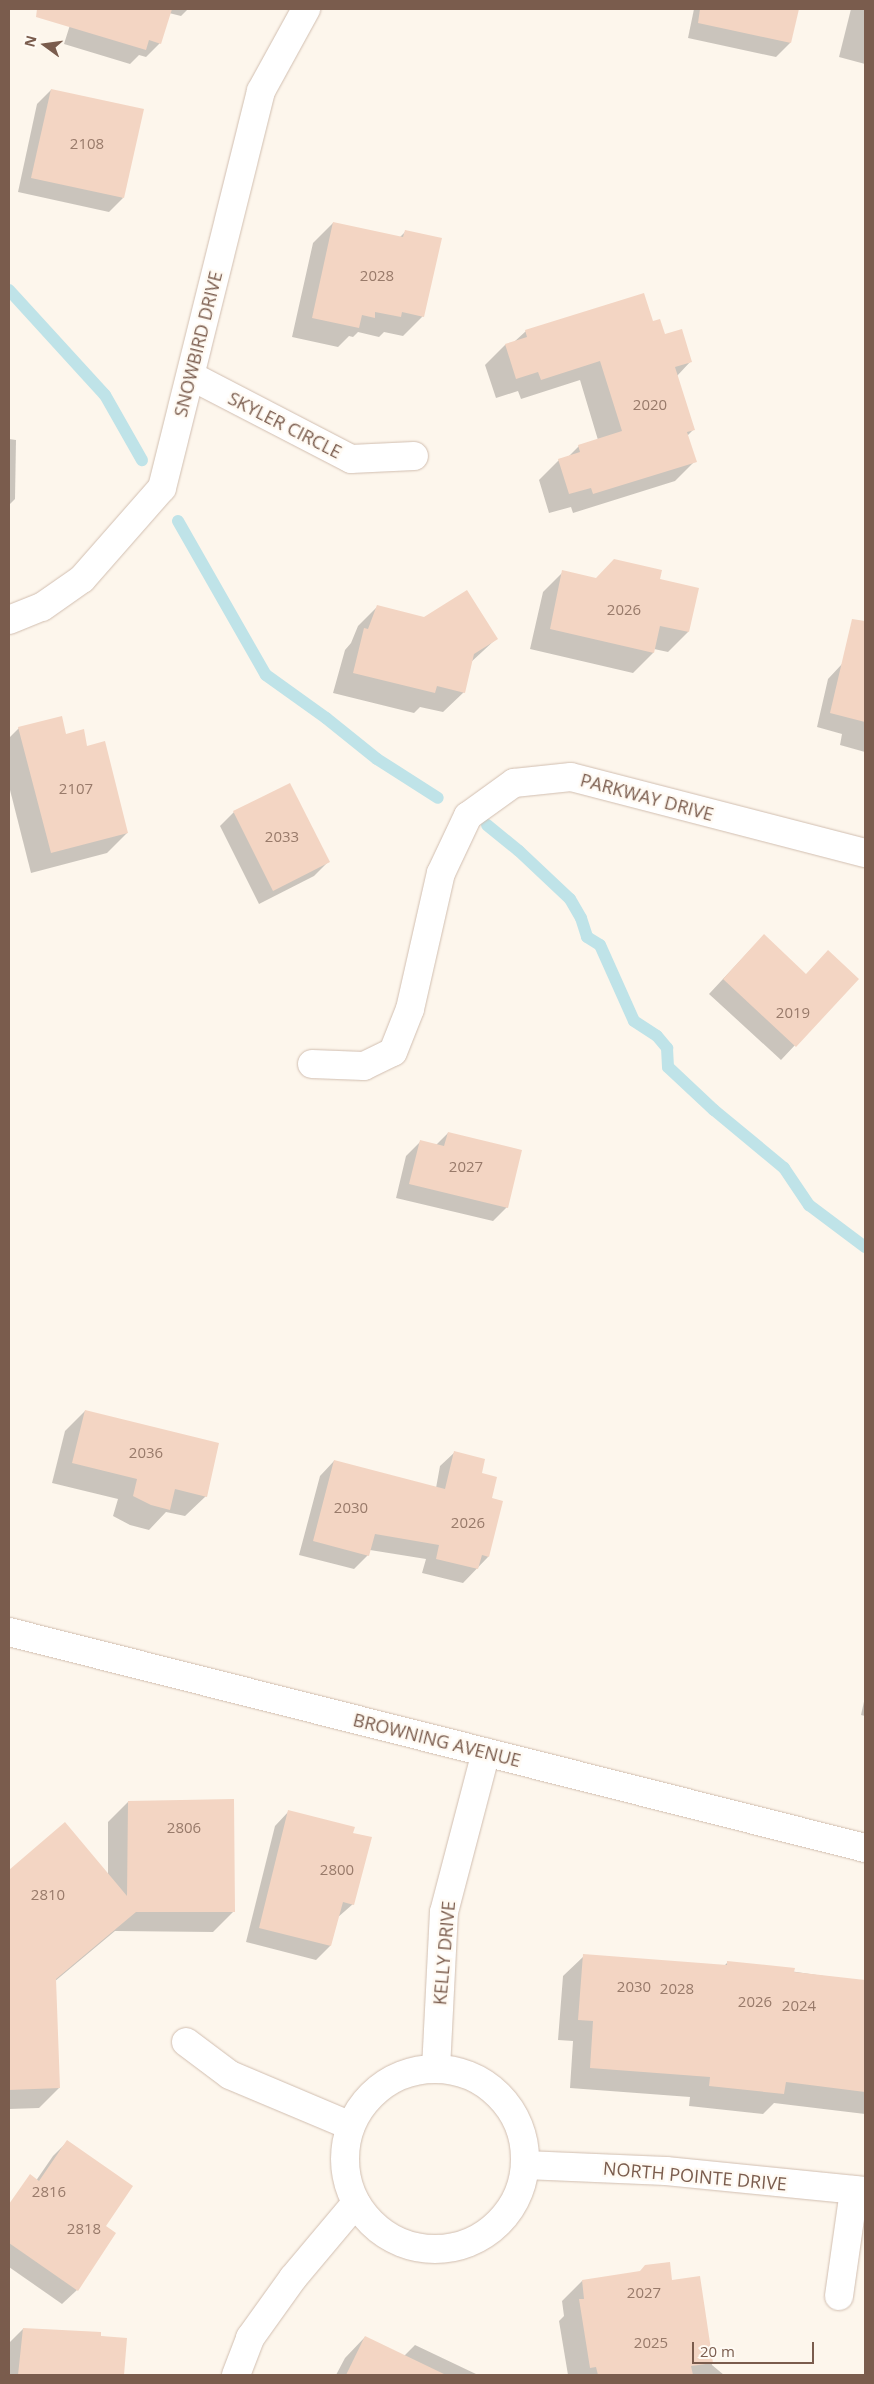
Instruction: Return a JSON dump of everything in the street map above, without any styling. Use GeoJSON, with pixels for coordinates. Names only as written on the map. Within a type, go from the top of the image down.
{"type":"FeatureCollection","features":[{"type":"Feature","properties":{"kind":"street","name":"SNOWBIRD DRIVE"},"geometry":{"type":"LineString","coordinates":[[9,620],[42,607],[82,579],[162,488],[261,91],[306,9]]}},
{"type":"Feature","properties":{"kind":"street","name":"SKYLER CIRCLE"},"geometry":{"type":"LineString","coordinates":[[190,376],[351,459],[414,456]]}},
{"type":"Feature","properties":{"kind":"street","name":"PARKWAY DRIVE"},"geometry":{"type":"LineString","coordinates":[[312,1064],[364,1066],[393,1052],[410,1009],[441,873],[468,816],[514,783],[571,778],[865,853]]}},
{"type":"Feature","properties":{"kind":"street","name":"BROWNING AVENUE"},"geometry":{"type":"LineString","coordinates":[[9,1632],[865,1848]]}},
{"type":"Feature","properties":{"kind":"street","name":"KELLY DRIVE"},"geometry":{"type":"LineString","coordinates":[[436,2069],[444,1912],[486,1752]]}},
{"type":"Feature","properties":{"kind":"street"},"geometry":{"type":"LineString","coordinates":[[186,2042],[230,2075],[351,2126]]}},
{"type":"Feature","properties":{"kind":"street"},"geometry":{"type":"LineString","coordinates":[[436,2069],[464,2074],[490,2087],[510,2108],[522,2136],[525,2164],[519,2193],[504,2218],[482,2237],[454,2248],[426,2249],[398,2242],[374,2226],[356,2203],[347,2178],[346,2151],[351,2126],[365,2102],[385,2084],[409,2072],[436,2069]]}},
{"type":"Feature","properties":{"kind":"street","name":"NORTH POINTE DRIVE"},"geometry":{"type":"LineString","coordinates":[[525,2164],[666,2171],[859,2191]]}},
{"type":"Feature","properties":{"kind":"street"},"geometry":{"type":"LineString","coordinates":[[839,2296],[859,2191]]}},
{"type":"Feature","properties":{"kind":"street"},"geometry":{"type":"LineString","coordinates":[[236,2375],[250,2338],[294,2278],[356,2203]]}},
{"type":"Feature","properties":{"kind":"building"},"geometry":{"type":"Polygon","coordinates":[[[37,9],[172,9],[161,44],[149,40],[146,50],[36,17],[37,9]]]}},
{"type":"Feature","properties":{"kind":"building"},"geometry":{"type":"Polygon","coordinates":[[[700,9],[799,9],[791,43],[698,23],[700,9]]]}},
{"type":"Feature","properties":{"kind":"building"},"geometry":{"type":"Polygon","coordinates":[[[51,89],[144,109],[124,198],[31,178],[51,89]]]}},
{"type":"Feature","properties":{"kind":"building"},"geometry":{"type":"Polygon","coordinates":[[[333,222],[403,237],[405,230],[442,238],[424,317],[402,312],[401,317],[375,312],[375,318],[362,315],[359,328],[312,318],[333,222]]]}},
{"type":"Feature","properties":{"kind":"building"},"geometry":{"type":"Polygon","coordinates":[[[644,293],[653,321],[660,319],[665,334],[682,329],[692,362],[675,367],[695,430],[687,432],[697,462],[593,494],[591,488],[569,494],[558,459],[580,452],[578,445],[622,431],[600,361],[541,380],[538,372],[516,379],[505,344],[527,337],[525,330],[644,293]]]}},
{"type":"Feature","properties":{"kind":"building"},"geometry":{"type":"Polygon","coordinates":[[[614,559],[662,570],[660,579],[699,588],[689,632],[660,626],[654,653],[550,629],[562,570],[596,578],[614,559]]]}},
{"type":"Feature","properties":{"kind":"building"},"geometry":{"type":"Polygon","coordinates":[[[467,590],[498,639],[474,654],[465,693],[437,686],[435,693],[353,673],[364,628],[368,629],[377,605],[424,617],[467,590]]]}},
{"type":"Feature","properties":{"kind":"building"},"geometry":{"type":"Polygon","coordinates":[[[852,619],[865,621],[865,722],[830,713],[852,619]]]}},
{"type":"Feature","properties":{"kind":"building"},"geometry":{"type":"Polygon","coordinates":[[[62,716],[66,734],[84,729],[87,746],[105,741],[128,833],[51,853],[18,727],[62,716]]]}},
{"type":"Feature","properties":{"kind":"building"},"geometry":{"type":"Polygon","coordinates":[[[290,783],[330,862],[273,891],[233,811],[290,783]]]}},
{"type":"Feature","properties":{"kind":"building"},"geometry":{"type":"Polygon","coordinates":[[[764,934],[806,974],[828,950],[859,979],[796,1047],[723,979],[764,934]]]}},
{"type":"Feature","properties":{"kind":"building"},"geometry":{"type":"Polygon","coordinates":[[[448,1132],[522,1150],[508,1208],[409,1184],[420,1140],[444,1146],[448,1132]]]}},
{"type":"Feature","properties":{"kind":"building"},"geometry":{"type":"Polygon","coordinates":[[[85,1410],[219,1443],[207,1497],[175,1489],[170,1510],[151,1505],[133,1496],[137,1479],[72,1463],[85,1410]]]}},
{"type":"Feature","properties":{"kind":"building"},"geometry":{"type":"Polygon","coordinates":[[[454,1451],[485,1459],[482,1473],[497,1477],[492,1498],[503,1501],[489,1557],[482,1555],[478,1569],[436,1559],[439,1545],[375,1534],[369,1556],[313,1541],[334,1460],[445,1489],[454,1451]]]}},
{"type":"Feature","properties":{"kind":"building"},"geometry":{"type":"Polygon","coordinates":[[[234,1799],[235,1912],[136,1912],[56,1979],[60,2088],[9,2090],[9,1870],[65,1822],[127,1896],[128,1801],[234,1799]]]}},
{"type":"Feature","properties":{"kind":"building"},"geometry":{"type":"Polygon","coordinates":[[[288,1810],[355,1827],[353,1833],[372,1837],[354,1905],[343,1902],[331,1946],[259,1928],[288,1810]]]}},
{"type":"Feature","properties":{"kind":"building"},"geometry":{"type":"Polygon","coordinates":[[[583,1954],[727,1965],[727,1961],[795,1968],[794,1972],[865,1980],[865,2092],[786,2082],[784,2094],[709,2086],[710,2077],[590,2068],[593,2021],[578,2020],[583,1954]]]}},
{"type":"Feature","properties":{"kind":"building"},"geometry":{"type":"Polygon","coordinates":[[[67,2140],[133,2186],[106,2226],[116,2233],[78,2291],[9,2243],[9,2204],[30,2174],[39,2181],[67,2140]]]}},
{"type":"Feature","properties":{"kind":"building"},"geometry":{"type":"Polygon","coordinates":[[[670,2262],[672,2280],[700,2276],[713,2363],[691,2366],[693,2375],[598,2375],[596,2367],[590,2368],[579,2299],[584,2299],[582,2280],[640,2271],[645,2265],[670,2262]]]}},
{"type":"Feature","properties":{"kind":"building"},"geometry":{"type":"Polygon","coordinates":[[[23,2328],[101,2332],[101,2336],[127,2338],[124,2375],[18,2375],[23,2328]]]}},
{"type":"Feature","properties":{"kind":"building"},"geometry":{"type":"Polygon","coordinates":[[[365,2336],[446,2375],[346,2375],[365,2336]]]}},
{"type":"Feature","properties":{"kind":"waterway"},"geometry":{"type":"LineString","coordinates":[[9,290],[105,395],[142,460]]}},
{"type":"Feature","properties":{"kind":"waterway"},"geometry":{"type":"LineString","coordinates":[[178,521],[266,675],[326,718],[377,759],[438,798]]}},
{"type":"Feature","properties":{"kind":"waterway"},"geometry":{"type":"LineString","coordinates":[[487,825],[519,851],[570,899],[581,918],[587,937],[600,945],[634,1021],[657,1036],[667,1048],[668,1067],[714,1110],[784,1168],[809,1205],[865,1247]]}}]}
